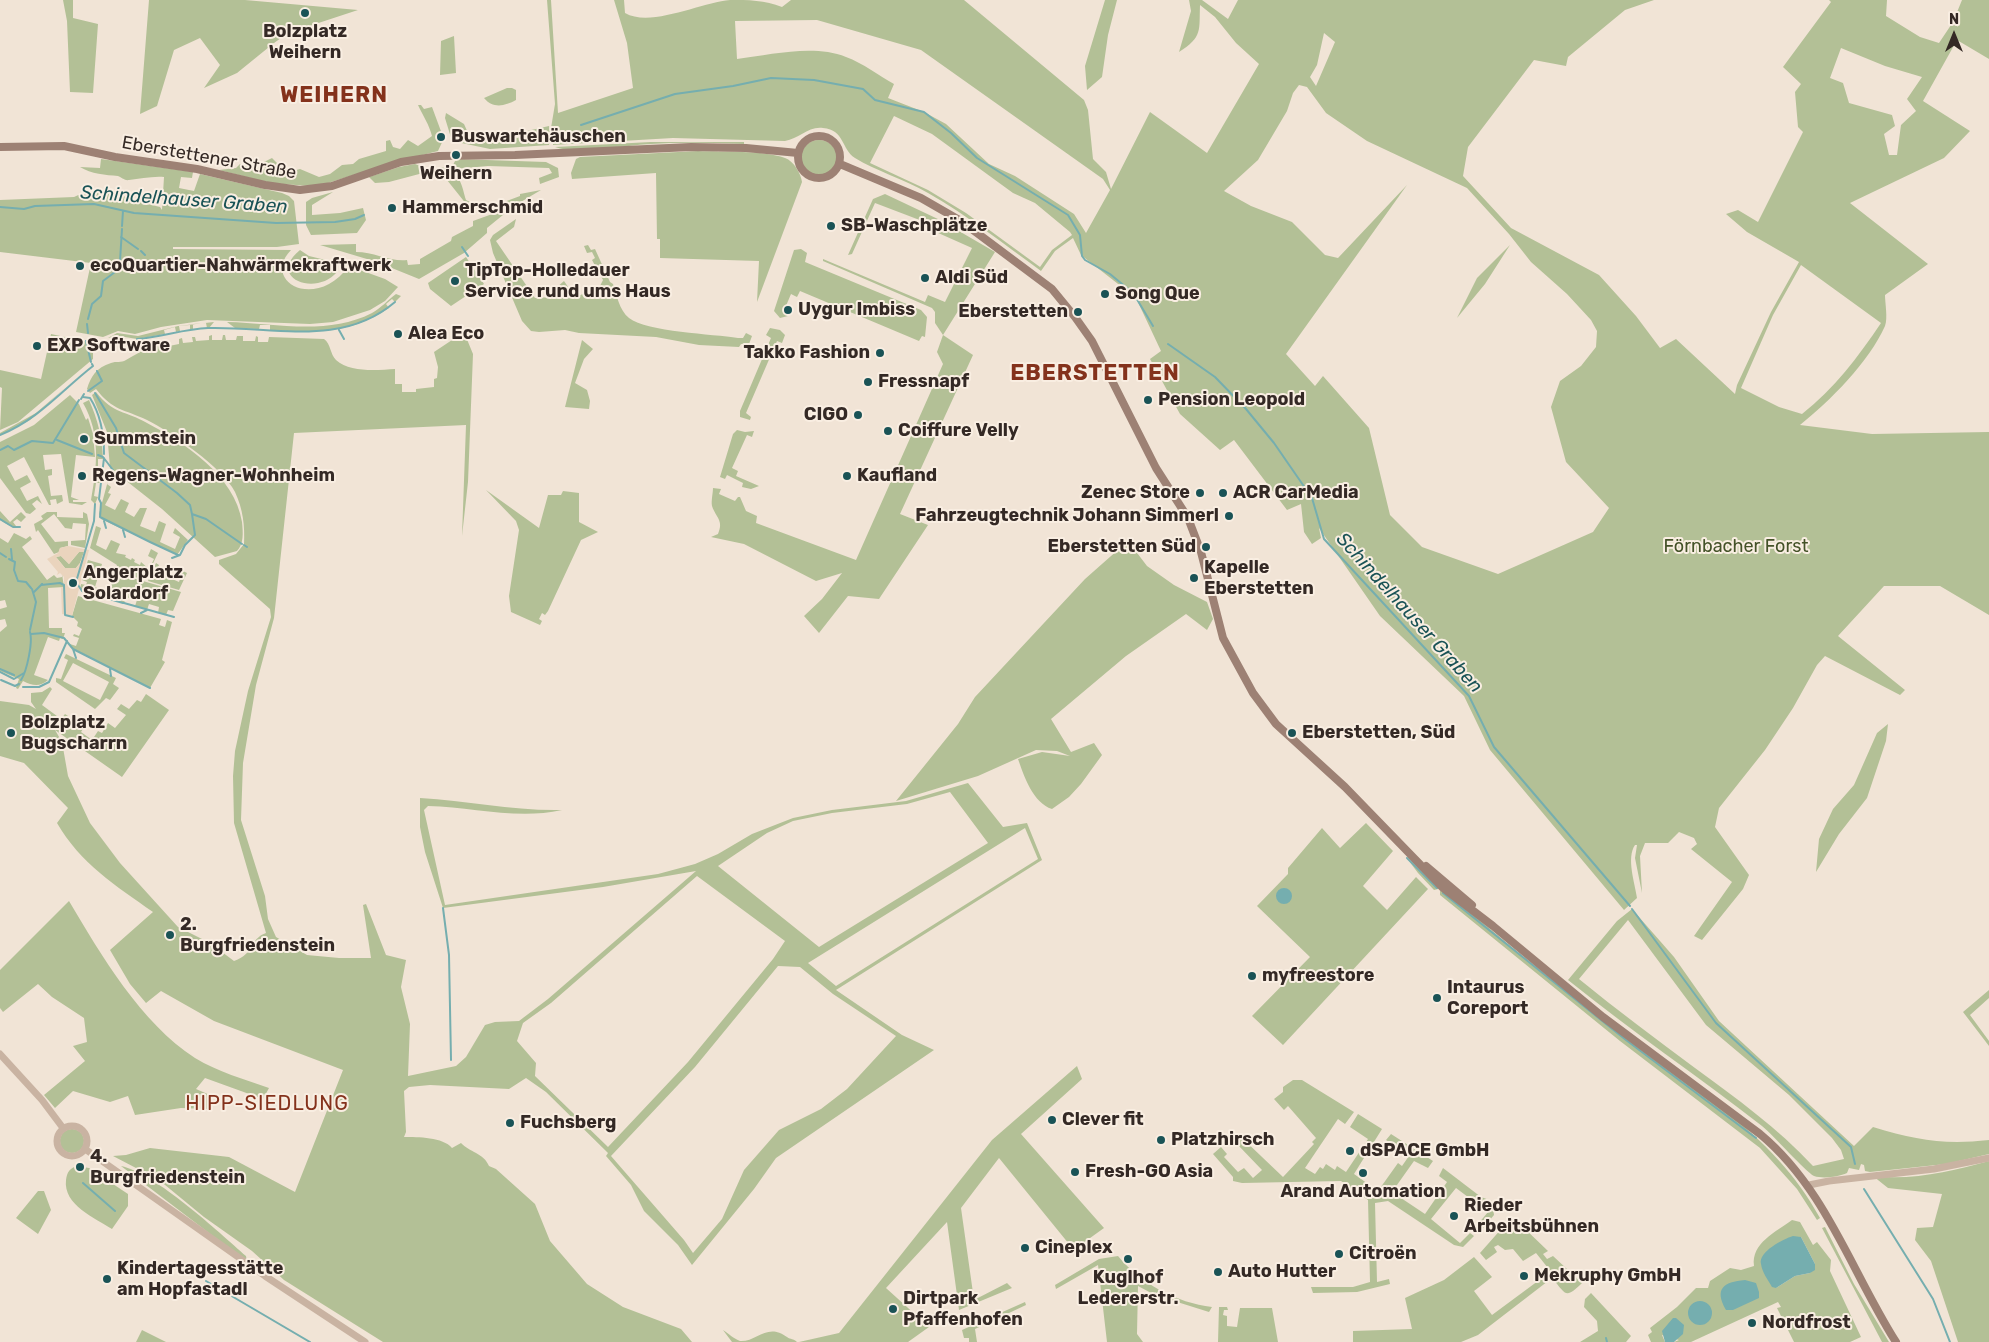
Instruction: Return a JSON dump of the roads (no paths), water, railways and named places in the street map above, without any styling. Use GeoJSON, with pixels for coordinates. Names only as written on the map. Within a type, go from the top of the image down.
{"type":"FeatureCollection","features":[{"type":"Feature","properties":{"kind":"main road"},"geometry":{"type":"LineString","coordinates":[[824,137],[836,144],[841,157],[840,164],[837,170],[826,178],[812,178],[802,171],[798,159],[800,147],[811,138],[824,137]]}},
{"type":"Feature","properties":{"kind":"main road","name":"Eberstettener Straße"},"geometry":{"type":"LineString","coordinates":[[0,147],[64,146],[115,157],[197,169],[265,185],[300,190],[332,186],[401,162],[439,156],[691,147],[746,148],[798,153]]}},
{"type":"Feature","properties":{"kind":"main road"},"geometry":{"type":"LineString","coordinates":[[840,164],[941,209],[1037,277],[1062,299],[1092,342],[1153,464],[1191,523],[1201,552],[1223,638],[1253,694],[1276,724],[1345,787],[1406,851],[1455,889],[1493,926],[1603,1017],[1760,1134],[1783,1154],[1809,1186],[1896,1342]]}},
{"type":"Feature","properties":{"kind":"street"},"geometry":{"type":"LineString","coordinates":[[0,1054],[42,1100],[63,1128]]}},
{"type":"Feature","properties":{"kind":"street"},"geometry":{"type":"LineString","coordinates":[[75,1126],[82,1129],[88,1141],[85,1149],[76,1156],[65,1155],[61,1152],[56,1142],[59,1132],[63,1128],[75,1126]]}},
{"type":"Feature","properties":{"kind":"street"},"geometry":{"type":"LineString","coordinates":[[85,1149],[358,1342]]}},
{"type":"Feature","properties":{"kind":"street"},"geometry":{"type":"LineString","coordinates":[[1809,1186],[1829,1181],[1954,1166],[1989,1158]]}},
{"type":"Feature","properties":{"kind":"street"},"geometry":{"type":"LineString","coordinates":[[339,1327],[365,1342]]}},
{"type":"Feature","properties":{"kind":"water"},"geometry":{"type":"Polygon","coordinates":[[[1284,888],[1292,896],[1284,904],[1276,896],[1284,888]]]}},
{"type":"Feature","properties":{"kind":"water"},"geometry":{"type":"Polygon","coordinates":[[[1793,1236],[1801,1237],[1815,1264],[1815,1270],[1795,1276],[1776,1288],[1772,1287],[1765,1276],[1761,1259],[1772,1247],[1793,1236]]]}},
{"type":"Feature","properties":{"kind":"water"},"geometry":{"type":"Polygon","coordinates":[[[1745,1280],[1756,1283],[1759,1298],[1733,1310],[1726,1310],[1721,1297],[1723,1288],[1731,1283],[1745,1280]]]}},
{"type":"Feature","properties":{"kind":"water"},"geometry":{"type":"Polygon","coordinates":[[[1700,1301],[1705,1302],[1711,1308],[1711,1318],[1705,1324],[1700,1325],[1695,1324],[1689,1318],[1688,1313],[1689,1308],[1695,1302],[1700,1301]]]}},
{"type":"Feature","properties":{"kind":"water"},"geometry":{"type":"Polygon","coordinates":[[[1673,1318],[1676,1318],[1684,1325],[1683,1334],[1674,1342],[1665,1342],[1662,1331],[1673,1318]]]}},
{"type":"Feature","properties":{"kind":"waterway","name":"Schindelhauser Graben"},"geometry":{"type":"LineString","coordinates":[[581,125],[675,94],[733,86],[771,78],[814,80],[863,89],[875,100],[924,112],[951,133],[977,158],[1068,215],[1080,235],[1082,256],[1085,260],[1110,274],[1127,288],[1135,296],[1153,326]]}},
{"type":"Feature","properties":{"kind":"waterway","name":"Schindelhauser Graben"},"geometry":{"type":"LineString","coordinates":[[0,207],[24,209],[35,206],[94,204],[134,213],[276,223],[335,222],[355,219],[364,215]]}},
{"type":"Feature","properties":{"kind":"waterway"},"geometry":{"type":"LineString","coordinates":[[122,226],[123,211]]}},
{"type":"Feature","properties":{"kind":"waterway"},"geometry":{"type":"LineString","coordinates":[[120,261],[122,229]]}},
{"type":"Feature","properties":{"kind":"waterway"},"geometry":{"type":"LineString","coordinates":[[121,237],[138,249]]}},
{"type":"Feature","properties":{"kind":"waterway"},"geometry":{"type":"LineString","coordinates":[[462,247],[468,256]]}},
{"type":"Feature","properties":{"kind":"waterway"},"geometry":{"type":"LineString","coordinates":[[141,251],[145,255]]}},
{"type":"Feature","properties":{"kind":"waterway"},"geometry":{"type":"LineString","coordinates":[[88,319],[92,304],[101,296],[103,281],[119,269],[120,265]]}},
{"type":"Feature","properties":{"kind":"waterway"},"geometry":{"type":"LineString","coordinates":[[137,339],[208,328],[306,332],[329,330],[352,325],[374,316],[395,302]]}},
{"type":"Feature","properties":{"kind":"waterway"},"geometry":{"type":"LineString","coordinates":[[87,324],[88,333]]}},
{"type":"Feature","properties":{"kind":"waterway"},"geometry":{"type":"LineString","coordinates":[[339,330],[344,339]]}},
{"type":"Feature","properties":{"kind":"waterway"},"geometry":{"type":"LineString","coordinates":[[86,341],[91,362]]}},
{"type":"Feature","properties":{"kind":"waterway","name":"Schindelhauser Graben"},"geometry":{"type":"LineString","coordinates":[[1168,344],[1215,377],[1246,409],[1274,443],[1312,498],[1324,539],[1469,696],[1494,747],[1630,906]]}},
{"type":"Feature","properties":{"kind":"waterway"},"geometry":{"type":"LineString","coordinates":[[0,435],[14,429],[38,413],[93,366],[92,364]]}},
{"type":"Feature","properties":{"kind":"waterway"},"geometry":{"type":"LineString","coordinates":[[88,391],[102,381],[97,371]]}},
{"type":"Feature","properties":{"kind":"waterway"},"geometry":{"type":"LineString","coordinates":[[95,393],[116,428],[124,453],[177,493],[190,505],[192,514],[206,519],[242,544]]}},
{"type":"Feature","properties":{"kind":"waterway"},"geometry":{"type":"LineString","coordinates":[[81,399],[84,394]]}},
{"type":"Feature","properties":{"kind":"waterway"},"geometry":{"type":"LineString","coordinates":[[83,397],[90,398],[97,411],[102,432],[104,454]]}},
{"type":"Feature","properties":{"kind":"waterway"},"geometry":{"type":"LineString","coordinates":[[0,450],[8,446],[14,450],[32,441],[53,443],[79,400]]}},
{"type":"Feature","properties":{"kind":"waterway"},"geometry":{"type":"LineString","coordinates":[[57,440],[92,454]]}},
{"type":"Feature","properties":{"kind":"waterway"},"geometry":{"type":"LineString","coordinates":[[98,455],[103,457],[113,470],[112,477]]}},
{"type":"Feature","properties":{"kind":"waterway"},"geometry":{"type":"LineString","coordinates":[[104,458],[99,499],[101,503],[100,517],[150,542]]}},
{"type":"Feature","properties":{"kind":"waterway"},"geometry":{"type":"LineString","coordinates":[[95,504],[94,521],[76,582],[82,591],[123,603]]}},
{"type":"Feature","properties":{"kind":"waterway"},"geometry":{"type":"LineString","coordinates":[[172,558],[180,555],[185,545],[195,535],[192,514]]}},
{"type":"Feature","properties":{"kind":"waterway"},"geometry":{"type":"LineString","coordinates":[[0,519],[13,527],[20,527]]}},
{"type":"Feature","properties":{"kind":"waterway"},"geometry":{"type":"LineString","coordinates":[[104,521],[106,528]]}},
{"type":"Feature","properties":{"kind":"waterway"},"geometry":{"type":"LineString","coordinates":[[123,530],[125,537]]}},
{"type":"Feature","properties":{"kind":"waterway"},"geometry":{"type":"LineString","coordinates":[[150,542],[178,555]]}},
{"type":"Feature","properties":{"kind":"waterway"},"geometry":{"type":"LineString","coordinates":[[11,549],[12,559]]}},
{"type":"Feature","properties":{"kind":"waterway"},"geometry":{"type":"LineString","coordinates":[[0,553],[6,557]]}},
{"type":"Feature","properties":{"kind":"waterway"},"geometry":{"type":"LineString","coordinates":[[9,559],[15,562],[14,570],[18,581],[26,582],[31,588]]}},
{"type":"Feature","properties":{"kind":"waterway"},"geometry":{"type":"LineString","coordinates":[[41,585],[60,583],[64,585],[65,615],[73,617]]}},
{"type":"Feature","properties":{"kind":"waterway"},"geometry":{"type":"LineString","coordinates":[[34,592],[42,584]]}},
{"type":"Feature","properties":{"kind":"waterway"},"geometry":{"type":"LineString","coordinates":[[30,630],[36,602],[32,589]]}},
{"type":"Feature","properties":{"kind":"waterway"},"geometry":{"type":"LineString","coordinates":[[124,603],[174,617]]}},
{"type":"Feature","properties":{"kind":"waterway"},"geometry":{"type":"LineString","coordinates":[[141,613],[147,610]]}},
{"type":"Feature","properties":{"kind":"waterway"},"geometry":{"type":"LineString","coordinates":[[21,680],[29,656],[30,632]]}},
{"type":"Feature","properties":{"kind":"waterway"},"geometry":{"type":"LineString","coordinates":[[31,634],[44,633],[64,638],[73,649],[150,688]]}},
{"type":"Feature","properties":{"kind":"waterway"},"geometry":{"type":"LineString","coordinates":[[23,687],[39,687],[49,682],[67,641]]}},
{"type":"Feature","properties":{"kind":"waterway"},"geometry":{"type":"LineString","coordinates":[[73,649],[76,658]]}},
{"type":"Feature","properties":{"kind":"waterway"},"geometry":{"type":"LineString","coordinates":[[0,669],[14,675]]}},
{"type":"Feature","properties":{"kind":"waterway"},"geometry":{"type":"LineString","coordinates":[[110,669],[111,676]]}},
{"type":"Feature","properties":{"kind":"waterway"},"geometry":{"type":"LineString","coordinates":[[0,672],[14,679],[24,673]]}},
{"type":"Feature","properties":{"kind":"waterway"},"geometry":{"type":"LineString","coordinates":[[1,680],[15,686],[19,684]]}},
{"type":"Feature","properties":{"kind":"waterway"},"geometry":{"type":"LineString","coordinates":[[1407,858],[1437,888]]}},
{"type":"Feature","properties":{"kind":"waterway"},"geometry":{"type":"LineString","coordinates":[[1443,893],[1626,1040],[1756,1138]]}},
{"type":"Feature","properties":{"kind":"waterway"},"geometry":{"type":"LineString","coordinates":[[443,908],[449,955],[451,1060]]}},
{"type":"Feature","properties":{"kind":"waterway","name":"Schindelhauser Graben"},"geometry":{"type":"LineString","coordinates":[[1632,909],[1716,1023],[1851,1147],[1855,1164]]}},
{"type":"Feature","properties":{"kind":"waterway"},"geometry":{"type":"LineString","coordinates":[[83,1183],[115,1211]]}},
{"type":"Feature","properties":{"kind":"waterway","name":"Schindelhauser Graben"},"geometry":{"type":"LineString","coordinates":[[1864,1189],[1933,1299],[1950,1342]]}},
{"type":"Feature","properties":{"kind":"waterway"},"geometry":{"type":"LineString","coordinates":[[206,1281],[310,1342]]}},
{"type":"Feature","properties":{"kind":"waterway"},"geometry":{"type":"LineString","coordinates":[[1606,1338],[1607,1342]]}},
{"type":"Feature","properties":{"kind":"place","name":"Bolzplatz Weihern"},"geometry":{"type":"Point","coordinates":[305,13]}},
{"type":"Feature","properties":{"kind":"place","name":"Buswartehäuschen"},"geometry":{"type":"Point","coordinates":[441,137]}},
{"type":"Feature","properties":{"kind":"place","name":"Weihern"},"geometry":{"type":"Point","coordinates":[456,155]}},
{"type":"Feature","properties":{"kind":"place","name":"Hammerschmid"},"geometry":{"type":"Point","coordinates":[392,208]}},
{"type":"Feature","properties":{"kind":"place","name":"SB-Waschplätze"},"geometry":{"type":"Point","coordinates":[831,226]}},
{"type":"Feature","properties":{"kind":"place","name":"ecoQuartier-Nahwärmekraftwerk"},"geometry":{"type":"Point","coordinates":[80,266]}},
{"type":"Feature","properties":{"kind":"place","name":"Aldi Süd"},"geometry":{"type":"Point","coordinates":[925,278]}},
{"type":"Feature","properties":{"kind":"place","name":"TipTop-Holledauer Service rund ums Haus"},"geometry":{"type":"Point","coordinates":[455,281]}},
{"type":"Feature","properties":{"kind":"place","name":"Song Que"},"geometry":{"type":"Point","coordinates":[1105,294]}},
{"type":"Feature","properties":{"kind":"place","name":"Uygur Imbiss"},"geometry":{"type":"Point","coordinates":[788,310]}},
{"type":"Feature","properties":{"kind":"place","name":"Eberstetten"},"geometry":{"type":"Point","coordinates":[1078,312]}},
{"type":"Feature","properties":{"kind":"place","name":"Alea Eco"},"geometry":{"type":"Point","coordinates":[398,334]}},
{"type":"Feature","properties":{"kind":"place","name":"EXP Software"},"geometry":{"type":"Point","coordinates":[37,346]}},
{"type":"Feature","properties":{"kind":"place","name":"Takko Fashion"},"geometry":{"type":"Point","coordinates":[880,353]}},
{"type":"Feature","properties":{"kind":"place","name":"Fressnapf"},"geometry":{"type":"Point","coordinates":[868,382]}},
{"type":"Feature","properties":{"kind":"place","name":"Pension Leopold"},"geometry":{"type":"Point","coordinates":[1148,400]}},
{"type":"Feature","properties":{"kind":"place","name":"CIGO"},"geometry":{"type":"Point","coordinates":[858,415]}},
{"type":"Feature","properties":{"kind":"place","name":"Coiffure Velly"},"geometry":{"type":"Point","coordinates":[888,431]}},
{"type":"Feature","properties":{"kind":"place","name":"Summstein"},"geometry":{"type":"Point","coordinates":[84,439]}},
{"type":"Feature","properties":{"kind":"place","name":"Regens-Wagner-Wohnheim"},"geometry":{"type":"Point","coordinates":[82,476]}},
{"type":"Feature","properties":{"kind":"place","name":"Kaufland"},"geometry":{"type":"Point","coordinates":[847,476]}},
{"type":"Feature","properties":{"kind":"place","name":"Zenec Store"},"geometry":{"type":"Point","coordinates":[1200,493]}},
{"type":"Feature","properties":{"kind":"place","name":"ACR CarMedia"},"geometry":{"type":"Point","coordinates":[1223,493]}},
{"type":"Feature","properties":{"kind":"place","name":"Fahrzeugtechnik Johann Simmerl"},"geometry":{"type":"Point","coordinates":[1229,516]}},
{"type":"Feature","properties":{"kind":"place","name":"Eberstetten Süd"},"geometry":{"type":"Point","coordinates":[1206,547]}},
{"type":"Feature","properties":{"kind":"place","name":"Kapelle Eberstetten"},"geometry":{"type":"Point","coordinates":[1194,578]}},
{"type":"Feature","properties":{"kind":"place","name":"Angerplatz Solardorf"},"geometry":{"type":"Point","coordinates":[73,583]}},
{"type":"Feature","properties":{"kind":"place","name":"Bolzplatz Bugscharrn"},"geometry":{"type":"Point","coordinates":[11,733]}},
{"type":"Feature","properties":{"kind":"place","name":"Eberstetten, Süd"},"geometry":{"type":"Point","coordinates":[1292,733]}},
{"type":"Feature","properties":{"kind":"place","name":"2. Burgfriedenstein"},"geometry":{"type":"Point","coordinates":[170,935]}},
{"type":"Feature","properties":{"kind":"place","name":"myfreestore"},"geometry":{"type":"Point","coordinates":[1252,976]}},
{"type":"Feature","properties":{"kind":"place","name":"Intaurus Coreport"},"geometry":{"type":"Point","coordinates":[1437,998]}},
{"type":"Feature","properties":{"kind":"place","name":"Clever fit"},"geometry":{"type":"Point","coordinates":[1052,1120]}},
{"type":"Feature","properties":{"kind":"place","name":"Fuchsberg"},"geometry":{"type":"Point","coordinates":[510,1123]}},
{"type":"Feature","properties":{"kind":"place","name":"Platzhirsch"},"geometry":{"type":"Point","coordinates":[1161,1140]}},
{"type":"Feature","properties":{"kind":"place","name":"dSPACE GmbH"},"geometry":{"type":"Point","coordinates":[1350,1151]}},
{"type":"Feature","properties":{"kind":"place","name":"4. Burgfriedenstein"},"geometry":{"type":"Point","coordinates":[80,1167]}},
{"type":"Feature","properties":{"kind":"place","name":"Fresh-GO Asia"},"geometry":{"type":"Point","coordinates":[1075,1172]}},
{"type":"Feature","properties":{"kind":"place","name":"Arand Automation"},"geometry":{"type":"Point","coordinates":[1363,1173]}},
{"type":"Feature","properties":{"kind":"place","name":"Rieder Arbeitsbühnen"},"geometry":{"type":"Point","coordinates":[1454,1216]}},
{"type":"Feature","properties":{"kind":"place","name":"Cineplex"},"geometry":{"type":"Point","coordinates":[1025,1248]}},
{"type":"Feature","properties":{"kind":"place","name":"Citroën"},"geometry":{"type":"Point","coordinates":[1339,1254]}},
{"type":"Feature","properties":{"kind":"place","name":"Kuglhof Ledererstr."},"geometry":{"type":"Point","coordinates":[1128,1259]}},
{"type":"Feature","properties":{"kind":"place","name":"Auto Hutter"},"geometry":{"type":"Point","coordinates":[1218,1272]}},
{"type":"Feature","properties":{"kind":"place","name":"Mekruphy GmbH"},"geometry":{"type":"Point","coordinates":[1524,1276]}},
{"type":"Feature","properties":{"kind":"place","name":"Kindertagesstätte am Hopfastadl"},"geometry":{"type":"Point","coordinates":[107,1279]}},
{"type":"Feature","properties":{"kind":"place","name":"Dirtpark Pfaffenhofen"},"geometry":{"type":"Point","coordinates":[893,1309]}},
{"type":"Feature","properties":{"kind":"place","name":"Nordfrost"},"geometry":{"type":"Point","coordinates":[1752,1323]}},
{"type":"Feature","properties":{"kind":"district","name":"WEIHERN"},"geometry":{"type":"Point","coordinates":[334,96]}},
{"type":"Feature","properties":{"kind":"district","name":"EBERSTETTEN"},"geometry":{"type":"Point","coordinates":[1095,374]}},
{"type":"Feature","properties":{"kind":"district","name":"HIPP-SIEDLUNG"},"geometry":{"type":"Point","coordinates":[267,1104]}},
{"type":"Feature","properties":{"kind":"park label","name":"Förnbacher Forst"},"geometry":{"type":"Point","coordinates":[1736,547]}}]}
